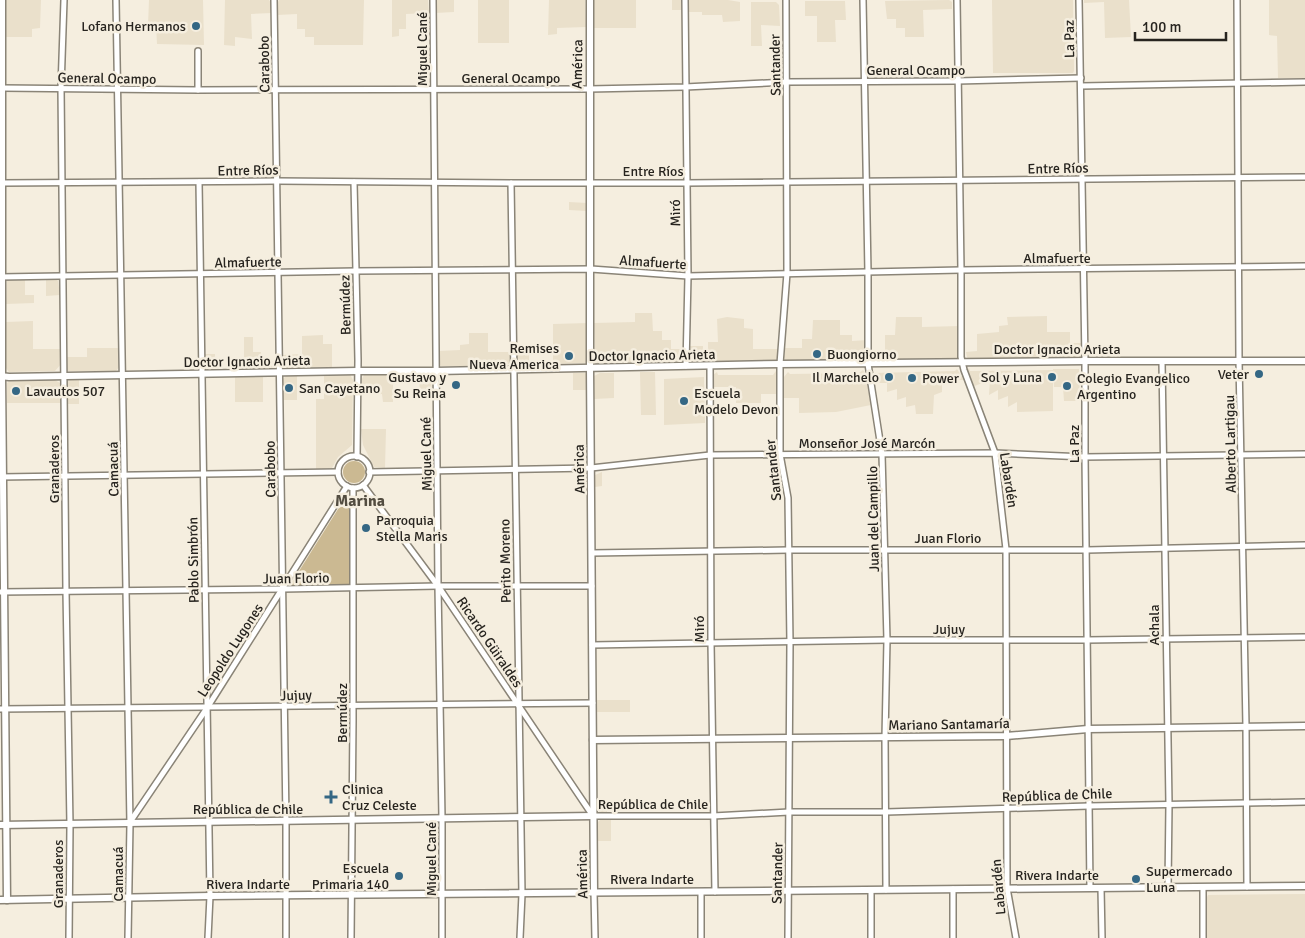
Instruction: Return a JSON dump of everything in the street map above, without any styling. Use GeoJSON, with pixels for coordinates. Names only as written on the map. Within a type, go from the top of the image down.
{"type":"FeatureCollection","features":[{"type":"Feature","properties":{"kind":"street"},"geometry":{"type":"LineString","coordinates":[[2,0],[3,900]]}},
{"type":"Feature","properties":{"kind":"street","name":"Granaderos"},"geometry":{"type":"LineString","coordinates":[[64,0],[61,88],[70,825],[69,938]]}},
{"type":"Feature","properties":{"kind":"street","name":"Camacuá"},"geometry":{"type":"LineString","coordinates":[[116,0],[130,824],[128,938]]}},
{"type":"Feature","properties":{"kind":"street","name":"Carabobo"},"geometry":{"type":"LineString","coordinates":[[274,0],[287,896],[286,938]]}},
{"type":"Feature","properties":{"kind":"street","name":"Miguel Cané"},"geometry":{"type":"LineString","coordinates":[[432,0],[442,938]]}},
{"type":"Feature","properties":{"kind":"street","name":"América"},"geometry":{"type":"LineString","coordinates":[[590,0],[589,183],[595,938]]}},
{"type":"Feature","properties":{"kind":"street","name":"Miró"},"geometry":{"type":"LineString","coordinates":[[684,0],[688,276],[686,366]]}},
{"type":"Feature","properties":{"kind":"street","name":"Santander"},"geometry":{"type":"LineString","coordinates":[[786,0],[788,273],[780,364],[780,454],[788,498],[790,643],[788,938]]}},
{"type":"Feature","properties":{"kind":"street","name":"Juan del Campillo"},"geometry":{"type":"LineString","coordinates":[[863,0],[866,82],[868,364],[882,454],[886,640],[886,890]]}},
{"type":"Feature","properties":{"kind":"street","name":"Labardén"},"geometry":{"type":"LineString","coordinates":[[957,0],[957,82],[962,270],[961,362],[994,454],[1006,549],[1007,888],[1016,938]]}},
{"type":"Feature","properties":{"kind":"street","name":"La Paz"},"geometry":{"type":"LineString","coordinates":[[1079,0],[1084,270],[1086,640],[1090,888]]}},
{"type":"Feature","properties":{"kind":"street","name":"Alberto Lartigau"},"geometry":{"type":"LineString","coordinates":[[1237,0],[1239,361],[1247,887]]}},
{"type":"Feature","properties":{"kind":"street"},"geometry":{"type":"LineString","coordinates":[[198,51],[198,90]]}},
{"type":"Feature","properties":{"kind":"street","name":"General Ocampo"},"geometry":{"type":"LineString","coordinates":[[2,88],[119,90],[589,89],[786,82],[957,82],[1081,78]]}},
{"type":"Feature","properties":{"kind":"street"},"geometry":{"type":"LineString","coordinates":[[1081,86],[1305,82]]}},
{"type":"Feature","properties":{"kind":"street","name":"Entre Ríos"},"geometry":{"type":"LineString","coordinates":[[2,183],[277,181],[511,184],[1305,177]]}},
{"type":"Feature","properties":{"kind":"street","name":"Pablo Simbrón"},"geometry":{"type":"LineString","coordinates":[[199,182],[210,896],[208,938]]}},
{"type":"Feature","properties":{"kind":"street","name":"Bermúdez"},"geometry":{"type":"LineString","coordinates":[[354,182],[357,457]]}},
{"type":"Feature","properties":{"kind":"street","name":"Perito Moreno"},"geometry":{"type":"LineString","coordinates":[[511,184],[522,894],[520,938]]}},
{"type":"Feature","properties":{"kind":"street","name":"Almafuerte"},"geometry":{"type":"LineString","coordinates":[[1,277],[591,269],[688,276],[962,270],[1305,266]]}},
{"type":"Feature","properties":{"kind":"street","name":"Doctor Ignacio Arieta"},"geometry":{"type":"LineString","coordinates":[[1,376],[357,371],[436,372],[780,364],[1305,361]]}},
{"type":"Feature","properties":{"kind":"street","name":"Achala"},"geometry":{"type":"LineString","coordinates":[[1162,362],[1169,804],[1168,887]]}},
{"type":"Feature","properties":{"kind":"street","name":"Miró"},"geometry":{"type":"LineString","coordinates":[[710,366],[710,643],[714,892]]}},
{"type":"Feature","properties":{"kind":"street","name":"Monseñor José Marcón"},"geometry":{"type":"LineString","coordinates":[[370,472],[591,468],[710,455],[994,454],[1085,457],[1305,454]]}},
{"type":"Feature","properties":{"kind":"street"},"geometry":{"type":"LineString","coordinates":[[357,457],[366,463],[370,472],[368,479],[363,485],[350,487],[340,480],[338,472],[342,461],[347,458],[357,457]]}},
{"type":"Feature","properties":{"kind":"street"},"geometry":{"type":"LineString","coordinates":[[2,477],[338,472]]}},
{"type":"Feature","properties":{"kind":"street","name":"Ricardo Güiraldes"},"geometry":{"type":"LineString","coordinates":[[363,485],[438,586],[593,816]]}},
{"type":"Feature","properties":{"kind":"street","name":"Bermúdez"},"geometry":{"type":"LineString","coordinates":[[350,487],[353,588],[351,938]]}},
{"type":"Feature","properties":{"kind":"street","name":"Leopoldo Lugones"},"geometry":{"type":"LineString","coordinates":[[130,824],[350,487]]}},
{"type":"Feature","properties":{"kind":"street","name":"Juan Florio"},"geometry":{"type":"LineString","coordinates":[[592,553],[788,550],[1086,550],[1305,545]]}},
{"type":"Feature","properties":{"kind":"street","name":"Juan Florio"},"geometry":{"type":"LineString","coordinates":[[3,592],[204,589],[283,590],[516,585],[592,586]]}},
{"type":"Feature","properties":{"kind":"street","name":"Jujuy"},"geometry":{"type":"LineString","coordinates":[[592,645],[886,640],[1007,641],[1305,637]]}},
{"type":"Feature","properties":{"kind":"street","name":"Jujuy"},"geometry":{"type":"LineString","coordinates":[[3,709],[593,703]]}},
{"type":"Feature","properties":{"kind":"street","name":"Mariano Santamaría"},"geometry":{"type":"LineString","coordinates":[[593,740],[1006,736],[1088,729],[1305,726]]}},
{"type":"Feature","properties":{"kind":"street","name":"República de Chile"},"geometry":{"type":"LineString","coordinates":[[3,825],[593,816],[713,816],[789,812],[886,812],[1305,802]]}},
{"type":"Feature","properties":{"kind":"street","name":"Rivera Indarte"},"geometry":{"type":"LineString","coordinates":[[3,900],[210,896],[1305,886]]}},
{"type":"Feature","properties":{"kind":"street"},"geometry":{"type":"LineString","coordinates":[[1203,887],[1203,938]]}},
{"type":"Feature","properties":{"kind":"street"},"geometry":{"type":"LineString","coordinates":[[1101,888],[1102,938]]}},
{"type":"Feature","properties":{"kind":"street"},"geometry":{"type":"LineString","coordinates":[[953,938],[954,889]]}},
{"type":"Feature","properties":{"kind":"street"},"geometry":{"type":"LineString","coordinates":[[871,890],[871,938]]}},
{"type":"Feature","properties":{"kind":"street"},"geometry":{"type":"LineString","coordinates":[[701,892],[701,938]]}},
{"type":"Feature","properties":{"kind":"shaded area"},"geometry":{"type":"Polygon","coordinates":[[[6,0],[41,0],[40,28],[32,29],[32,37],[4,37],[4,3],[6,0]]]}},
{"type":"Feature","properties":{"kind":"shaded area"},"geometry":{"type":"Polygon","coordinates":[[[149,0],[203,0],[204,45],[157,44],[156,25],[148,25],[149,0]]]}},
{"type":"Feature","properties":{"kind":"shaded area"},"geometry":{"type":"Polygon","coordinates":[[[225,0],[269,0],[272,13],[251,14],[252,39],[235,37],[235,46],[224,45],[225,0]]]}},
{"type":"Feature","properties":{"kind":"shaded area"},"geometry":{"type":"Polygon","coordinates":[[[279,0],[364,0],[363,45],[314,45],[314,37],[305,37],[305,29],[297,29],[297,14],[277,15],[279,0]]]}},
{"type":"Feature","properties":{"kind":"shaded area"},"geometry":{"type":"Polygon","coordinates":[[[392,0],[428,0],[429,13],[406,14],[406,29],[399,29],[399,36],[392,37],[392,0]]]}},
{"type":"Feature","properties":{"kind":"shaded area"},"geometry":{"type":"Polygon","coordinates":[[[435,0],[454,0],[454,12],[435,13],[435,0]]]}},
{"type":"Feature","properties":{"kind":"shaded area"},"geometry":{"type":"Polygon","coordinates":[[[478,0],[509,0],[509,43],[478,43],[478,0]]]}},
{"type":"Feature","properties":{"kind":"shaded area"},"geometry":{"type":"Polygon","coordinates":[[[549,0],[585,0],[586,27],[557,28],[557,34],[548,35],[549,0]]]}},
{"type":"Feature","properties":{"kind":"shaded area"},"geometry":{"type":"Polygon","coordinates":[[[592,0],[636,0],[636,28],[592,28],[592,0]]]}},
{"type":"Feature","properties":{"kind":"shaded area"},"geometry":{"type":"Polygon","coordinates":[[[672,0],[681,0],[681,10],[672,10],[672,0]]]}},
{"type":"Feature","properties":{"kind":"shaded area"},"geometry":{"type":"Polygon","coordinates":[[[688,0],[728,0],[740,2],[740,21],[723,22],[722,15],[702,15],[702,12],[688,12],[688,0]]]}},
{"type":"Feature","properties":{"kind":"shaded area"},"geometry":{"type":"Polygon","coordinates":[[[949,0],[952,2],[952,9],[923,10],[924,37],[905,37],[905,28],[896,28],[896,19],[887,19],[885,1],[949,0]]]}},
{"type":"Feature","properties":{"kind":"shaded area"},"geometry":{"type":"Polygon","coordinates":[[[992,0],[1073,0],[1073,73],[993,73],[992,0]]]}},
{"type":"Feature","properties":{"kind":"shaded area"},"geometry":{"type":"Polygon","coordinates":[[[1084,0],[1129,0],[1131,37],[1105,38],[1104,2],[1084,3],[1084,0]]]}},
{"type":"Feature","properties":{"kind":"shaded area"},"geometry":{"type":"Polygon","coordinates":[[[1269,0],[1305,0],[1305,78],[1278,78],[1277,36],[1269,35],[1269,0]]]}},
{"type":"Feature","properties":{"kind":"shaded area"},"geometry":{"type":"Polygon","coordinates":[[[805,1],[845,1],[846,20],[835,20],[836,42],[817,42],[817,16],[805,16],[805,1]]]}},
{"type":"Feature","properties":{"kind":"shaded area"},"geometry":{"type":"Polygon","coordinates":[[[751,2],[776,2],[779,5],[780,26],[761,25],[762,46],[751,46],[751,2]]]}},
{"type":"Feature","properties":{"kind":"shaded area"},"geometry":{"type":"Polygon","coordinates":[[[569,202],[587,203],[587,211],[569,210],[569,202]]]}},
{"type":"Feature","properties":{"kind":"shaded area"},"geometry":{"type":"Polygon","coordinates":[[[25,278],[25,295],[34,295],[34,303],[6,304],[7,281],[9,279],[25,278]]]}},
{"type":"Feature","properties":{"kind":"shaded area"},"geometry":{"type":"Polygon","coordinates":[[[46,278],[55,278],[58,281],[60,295],[46,296],[46,278]]]}},
{"type":"Feature","properties":{"kind":"shaded area"},"geometry":{"type":"Polygon","coordinates":[[[635,313],[652,313],[653,331],[662,331],[662,340],[671,340],[671,349],[685,349],[683,361],[598,363],[595,361],[594,323],[635,322],[635,313]]]}},
{"type":"Feature","properties":{"kind":"shaded area"},"geometry":{"type":"Polygon","coordinates":[[[1047,316],[1047,332],[1070,332],[1070,343],[1082,343],[1082,356],[1080,359],[969,360],[967,357],[966,352],[977,351],[977,334],[999,332],[999,326],[1008,325],[1007,317],[1047,316]]]}},
{"type":"Feature","properties":{"kind":"shaded area"},"geometry":{"type":"Polygon","coordinates":[[[727,317],[744,319],[744,328],[753,329],[753,349],[778,349],[775,361],[693,363],[690,359],[690,346],[703,346],[703,349],[708,349],[708,342],[718,342],[717,319],[727,317]]]}},
{"type":"Feature","properties":{"kind":"shaded area"},"geometry":{"type":"Polygon","coordinates":[[[896,317],[922,317],[922,327],[960,326],[960,359],[958,361],[872,360],[871,351],[885,350],[885,335],[895,335],[896,317]]]}},
{"type":"Feature","properties":{"kind":"shaded area"},"geometry":{"type":"Polygon","coordinates":[[[813,320],[840,320],[840,335],[852,335],[852,341],[867,340],[867,358],[864,361],[786,362],[784,357],[785,348],[802,348],[802,339],[812,339],[813,320]]]}},
{"type":"Feature","properties":{"kind":"shaded area"},"geometry":{"type":"Polygon","coordinates":[[[33,321],[33,349],[61,349],[61,364],[55,371],[9,372],[6,368],[6,322],[33,321]]]}},
{"type":"Feature","properties":{"kind":"shaded area"},"geometry":{"type":"Polygon","coordinates":[[[588,323],[587,361],[585,363],[553,364],[553,324],[588,323]]]}},
{"type":"Feature","properties":{"kind":"shaded area"},"geometry":{"type":"Polygon","coordinates":[[[469,333],[488,333],[488,352],[511,352],[510,363],[506,366],[439,365],[438,351],[460,350],[460,345],[469,344],[469,333]]]}},
{"type":"Feature","properties":{"kind":"shaded area"},"geometry":{"type":"Polygon","coordinates":[[[323,335],[323,344],[332,344],[332,367],[285,368],[283,366],[282,355],[302,354],[302,336],[323,335]]]}},
{"type":"Feature","properties":{"kind":"shaded area"},"geometry":{"type":"Polygon","coordinates":[[[244,337],[253,337],[253,352],[261,352],[261,361],[276,361],[275,367],[244,368],[244,337]]]}},
{"type":"Feature","properties":{"kind":"shaded area"},"geometry":{"type":"Polygon","coordinates":[[[87,348],[119,348],[119,367],[116,371],[68,371],[66,368],[66,357],[87,357],[87,348]]]}},
{"type":"Feature","properties":{"kind":"shaded area"},"geometry":{"type":"Polygon","coordinates":[[[516,349],[529,349],[529,364],[516,362],[516,349]]]}},
{"type":"Feature","properties":{"kind":"shaded area"},"geometry":{"type":"Polygon","coordinates":[[[203,354],[215,354],[215,369],[205,368],[203,365],[203,354]]]}},
{"type":"Feature","properties":{"kind":"shaded area"},"geometry":{"type":"Polygon","coordinates":[[[969,368],[970,371],[1053,370],[1053,411],[1017,412],[1017,402],[1008,407],[1008,396],[998,400],[998,390],[989,395],[990,380],[972,387],[966,372],[969,368]]]}},
{"type":"Feature","properties":{"kind":"shaded area"},"geometry":{"type":"Polygon","coordinates":[[[957,369],[964,380],[942,380],[942,392],[934,395],[933,414],[916,414],[915,405],[906,407],[906,397],[897,400],[897,389],[887,392],[887,383],[873,383],[873,370],[874,373],[955,371],[957,369]]]}},
{"type":"Feature","properties":{"kind":"shaded area","name":"Colegio Evangelico Argentino"},"geometry":{"type":"Polygon","coordinates":[[[1053,369],[1079,369],[1080,401],[1064,401],[1063,387],[1054,387],[1053,369]]]}},
{"type":"Feature","properties":{"kind":"shaded area"},"geometry":{"type":"Polygon","coordinates":[[[863,370],[871,405],[836,412],[799,413],[799,398],[784,398],[784,377],[788,372],[790,374],[859,373],[863,370]]]}},
{"type":"Feature","properties":{"kind":"shaded area"},"geometry":{"type":"Polygon","coordinates":[[[776,371],[778,374],[778,394],[761,394],[761,403],[736,403],[736,387],[713,387],[713,375],[717,372],[718,375],[773,375],[776,371]]]}},
{"type":"Feature","properties":{"kind":"shaded area"},"geometry":{"type":"Polygon","coordinates":[[[640,372],[655,372],[656,415],[641,415],[640,372]]]}},
{"type":"Feature","properties":{"kind":"shaded area"},"geometry":{"type":"Polygon","coordinates":[[[573,373],[585,373],[587,375],[588,390],[573,390],[573,373]]]}},
{"type":"Feature","properties":{"kind":"shaded area"},"geometry":{"type":"Polygon","coordinates":[[[600,373],[614,373],[614,398],[594,399],[594,376],[600,373]]]}},
{"type":"Feature","properties":{"kind":"shaded area"},"geometry":{"type":"Polygon","coordinates":[[[350,374],[353,380],[352,445],[338,457],[332,468],[316,470],[316,399],[324,399],[324,375],[350,374]]]}},
{"type":"Feature","properties":{"kind":"shaded area"},"geometry":{"type":"Polygon","coordinates":[[[393,374],[393,402],[383,402],[382,394],[362,395],[362,379],[364,375],[393,374]]]}},
{"type":"Feature","properties":{"kind":"shaded area"},"geometry":{"type":"Polygon","coordinates":[[[419,374],[428,374],[431,377],[432,397],[420,397],[419,374]]]}},
{"type":"Feature","properties":{"kind":"shaded area"},"geometry":{"type":"Polygon","coordinates":[[[263,376],[263,402],[235,402],[235,377],[263,376]]]}},
{"type":"Feature","properties":{"kind":"shaded area"},"geometry":{"type":"Polygon","coordinates":[[[286,376],[297,376],[297,400],[283,400],[283,379],[286,376]]]}},
{"type":"Feature","properties":{"kind":"shaded area","name":"Escuela Modelo Devon"},"geometry":{"type":"Polygon","coordinates":[[[704,377],[705,423],[664,425],[664,379],[704,377]]]}},
{"type":"Feature","properties":{"kind":"shaded area"},"geometry":{"type":"Polygon","coordinates":[[[71,378],[79,378],[79,404],[67,404],[67,381],[71,378]]]}},
{"type":"Feature","properties":{"kind":"shaded area"},"geometry":{"type":"Polygon","coordinates":[[[53,379],[60,383],[60,403],[7,403],[7,383],[11,380],[53,379]]]}},
{"type":"Feature","properties":{"kind":"shaded area"},"geometry":{"type":"Polygon","coordinates":[[[361,429],[386,429],[385,468],[374,467],[363,445],[361,429]]]}},
{"type":"Feature","properties":{"kind":"shaded area"},"geometry":{"type":"Polygon","coordinates":[[[354,461],[362,464],[365,472],[362,480],[354,483],[346,480],[343,472],[346,464],[354,461]]]}},
{"type":"Feature","properties":{"kind":"shaded area"},"geometry":{"type":"Polygon","coordinates":[[[602,472],[602,486],[595,487],[595,475],[602,472]]]}},
{"type":"Feature","properties":{"kind":"shaded area"},"geometry":{"type":"Polygon","coordinates":[[[576,473],[587,475],[589,487],[576,488],[576,473]]]}},
{"type":"Feature","properties":{"kind":"shaded area"},"geometry":{"type":"Polygon","coordinates":[[[345,498],[351,503],[349,584],[289,587],[345,498]]]}},
{"type":"Feature","properties":{"kind":"shaded area"},"geometry":{"type":"Polygon","coordinates":[[[596,700],[630,700],[630,712],[597,712],[596,700]]]}},
{"type":"Feature","properties":{"kind":"shaded area"},"geometry":{"type":"Polygon","coordinates":[[[607,800],[607,813],[599,812],[599,801],[607,800]]]}},
{"type":"Feature","properties":{"kind":"shaded area"},"geometry":{"type":"Polygon","coordinates":[[[601,819],[611,819],[611,841],[597,841],[597,823],[601,819]]]}},
{"type":"Feature","properties":{"kind":"shaded area"},"geometry":{"type":"Polygon","coordinates":[[[1305,894],[1305,938],[1206,938],[1205,901],[1208,895],[1305,894]]]}},
{"type":"Feature","properties":{"kind":"place","name":"Lofano Hermanos"},"geometry":{"type":"Point","coordinates":[196,26]}},
{"type":"Feature","properties":{"kind":"place","name":"Buongiorno"},"geometry":{"type":"Point","coordinates":[817,354]}},
{"type":"Feature","properties":{"kind":"place","name":"Remises Nueva America"},"geometry":{"type":"Point","coordinates":[569,356]}},
{"type":"Feature","properties":{"kind":"place","name":"Veter"},"geometry":{"type":"Point","coordinates":[1259,374]}},
{"type":"Feature","properties":{"kind":"place","name":"Il Marchelo"},"geometry":{"type":"Point","coordinates":[889,377]}},
{"type":"Feature","properties":{"kind":"place","name":"Sol y Luna"},"geometry":{"type":"Point","coordinates":[1052,377]}},
{"type":"Feature","properties":{"kind":"place","name":"Power"},"geometry":{"type":"Point","coordinates":[912,378]}},
{"type":"Feature","properties":{"kind":"place","name":"Gustavo y Su Reina"},"geometry":{"type":"Point","coordinates":[456,385]}},
{"type":"Feature","properties":{"kind":"place","name":"Colegio Evangelico Argentino"},"geometry":{"type":"Point","coordinates":[1067,386]}},
{"type":"Feature","properties":{"kind":"place","name":"San Cayetano"},"geometry":{"type":"Point","coordinates":[289,388]}},
{"type":"Feature","properties":{"kind":"place","name":"Lavautos 507"},"geometry":{"type":"Point","coordinates":[16,391]}},
{"type":"Feature","properties":{"kind":"place","name":"Escuela Modelo Devon"},"geometry":{"type":"Point","coordinates":[684,401]}},
{"type":"Feature","properties":{"kind":"place","name":"Parroquia Stella Maris"},"geometry":{"type":"Point","coordinates":[366,528]}},
{"type":"Feature","properties":{"kind":"place","name":"Clinica Cruz Celeste"},"geometry":{"type":"Point","coordinates":[331,797]}},
{"type":"Feature","properties":{"kind":"place","name":"Escuela Primaria 140"},"geometry":{"type":"Point","coordinates":[399,876]}},
{"type":"Feature","properties":{"kind":"place","name":"Supermercado Luna"},"geometry":{"type":"Point","coordinates":[1136,879]}},
{"type":"Feature","properties":{"kind":"district","name":"Marina"},"geometry":{"type":"Point","coordinates":[360,500]}}]}
